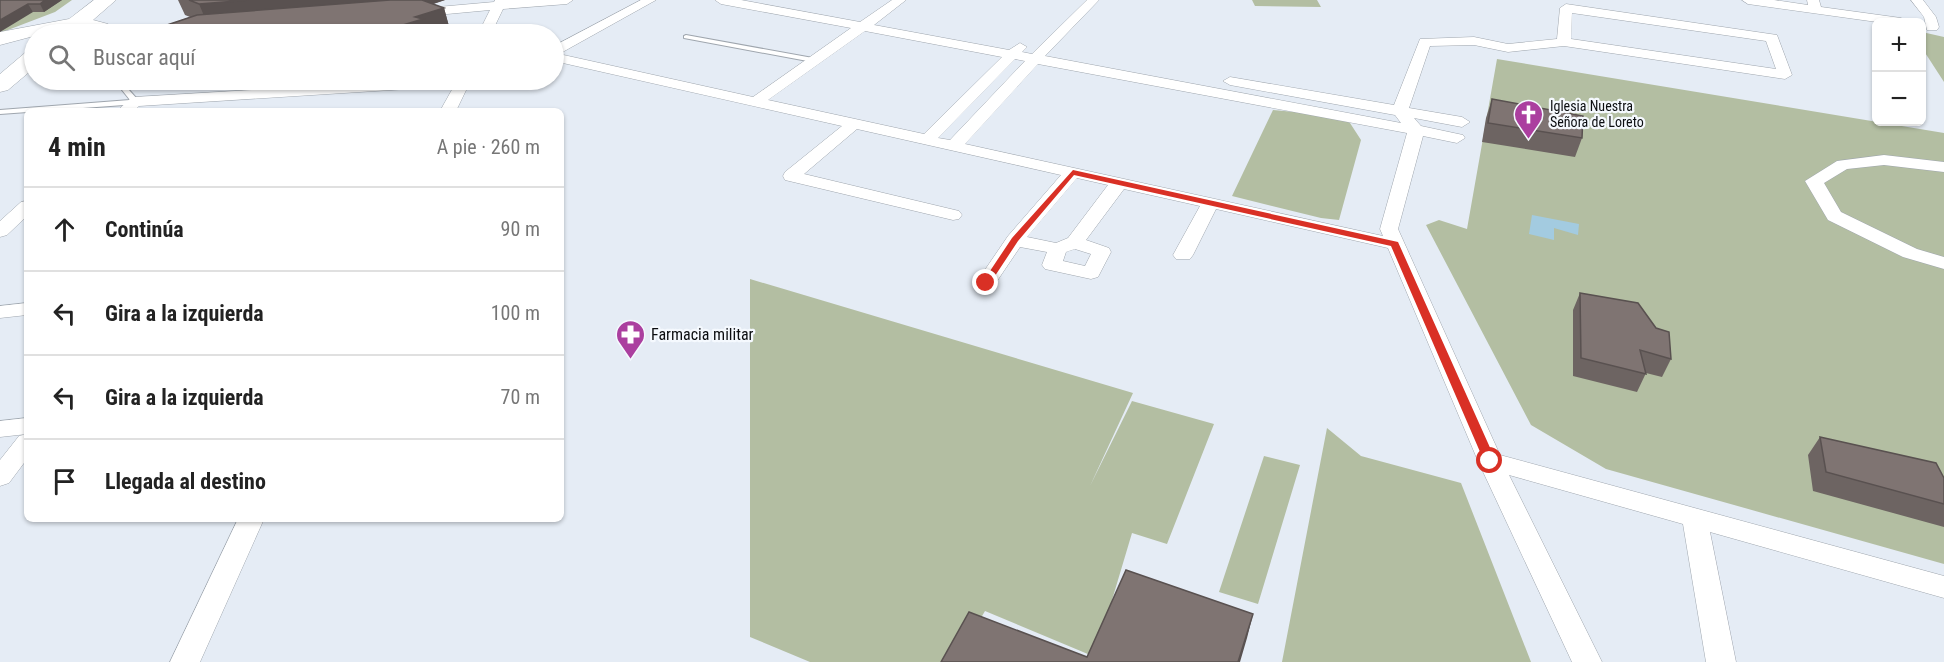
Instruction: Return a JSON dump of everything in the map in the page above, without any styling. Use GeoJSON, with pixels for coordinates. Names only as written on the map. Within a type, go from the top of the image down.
{"type":"FeatureCollection","features":[{"type":"Feature","properties":{"kind":"main road"},"geometry":{"type":"LineString","coordinates":[[66,24],[92,0]]}},
{"type":"Feature","properties":{"kind":"main road"},"geometry":{"type":"LineString","coordinates":[[68,24],[106,0]]}},
{"type":"Feature","properties":{"kind":"main road"},"geometry":{"type":"LineString","coordinates":[[0,39],[24,35]]}},
{"type":"Feature","properties":{"kind":"main road"},"geometry":{"type":"LineString","coordinates":[[10,74],[24,56]]}},
{"type":"Feature","properties":{"kind":"main road"},"geometry":{"type":"LineString","coordinates":[[10,74],[24,64]]}},
{"type":"Feature","properties":{"kind":"street"},"geometry":{"type":"LineString","coordinates":[[405,14],[500,3],[567,0]]}},
{"type":"Feature","properties":{"kind":"street"},"geometry":{"type":"LineString","coordinates":[[564,46],[650,0]]}},
{"type":"Feature","properties":{"kind":"street"},"geometry":{"type":"LineString","coordinates":[[721,0],[861,26],[1018,49]]}},
{"type":"Feature","properties":{"kind":"street"},"geometry":{"type":"LineString","coordinates":[[777,0],[1040,53],[1462,122]]}},
{"type":"Feature","properties":{"kind":"street"},"geometry":{"type":"LineString","coordinates":[[754,102],[900,0]]}},
{"type":"Feature","properties":{"kind":"street"},"geometry":{"type":"LineString","coordinates":[[1748,0],[1814,5],[1881,18]]}},
{"type":"Feature","properties":{"kind":"street"},"geometry":{"type":"LineString","coordinates":[[1917,0],[1934,23]]}},
{"type":"Feature","properties":{"kind":"street"},"geometry":{"type":"LineString","coordinates":[[954,146],[1040,53],[1093,1]]}},
{"type":"Feature","properties":{"kind":"street"},"geometry":{"type":"LineString","coordinates":[[490,24],[500,3]]}},
{"type":"Feature","properties":{"kind":"street"},"geometry":{"type":"LineString","coordinates":[[1401,111],[1425,42],[1474,41],[1508,48],[1564,42],[1785,75],[1772,38],[1566,9],[1564,42]]}},
{"type":"Feature","properties":{"kind":"street"},"geometry":{"type":"LineString","coordinates":[[927,140],[1018,49]]}},
{"type":"Feature","properties":{"kind":"street"},"geometry":{"type":"LineString","coordinates":[[1040,53],[1457,138]]}},
{"type":"Feature","properties":{"kind":"street"},"geometry":{"type":"LineString","coordinates":[[564,59],[1395,244]]}},
{"type":"Feature","properties":{"kind":"street"},"geometry":{"type":"LineString","coordinates":[[130,106],[335,90]]}},
{"type":"Feature","properties":{"kind":"street"},"geometry":{"type":"LineString","coordinates":[[449,108],[458,90]]}},
{"type":"Feature","properties":{"kind":"street"},"geometry":{"type":"LineString","coordinates":[[1401,111],[1416,130]]}},
{"type":"Feature","properties":{"kind":"street"},"geometry":{"type":"LineString","coordinates":[[852,124],[791,176],[953,214]]}},
{"type":"Feature","properties":{"kind":"street"},"geometry":{"type":"LineString","coordinates":[[1416,130],[1389,229],[1490,461],[1587,662]]}},
{"type":"Feature","properties":{"kind":"street"},"geometry":{"type":"LineString","coordinates":[[1944,167],[1884,160],[1843,165],[1814,181],[1834,216],[1910,253],[1944,263]]}},
{"type":"Feature","properties":{"kind":"street"},"geometry":{"type":"LineString","coordinates":[[986,283],[1015,240],[1073,172]]}},
{"type":"Feature","properties":{"kind":"street"},"geometry":{"type":"LineString","coordinates":[[1015,240],[1067,245],[1119,183]]}},
{"type":"Feature","properties":{"kind":"street"},"geometry":{"type":"LineString","coordinates":[[1183,255],[1210,203]]}},
{"type":"Feature","properties":{"kind":"street"},"geometry":{"type":"LineString","coordinates":[[0,231],[24,209]]}},
{"type":"Feature","properties":{"kind":"street"},"geometry":{"type":"LineString","coordinates":[[0,312],[24,309]]}},
{"type":"Feature","properties":{"kind":"street"},"geometry":{"type":"LineString","coordinates":[[0,429],[24,426]]}},
{"type":"Feature","properties":{"kind":"street"},"geometry":{"type":"LineString","coordinates":[[0,477],[24,446]]}},
{"type":"Feature","properties":{"kind":"street"},"geometry":{"type":"LineString","coordinates":[[1490,461],[1944,586]]}},
{"type":"Feature","properties":{"kind":"street"},"geometry":{"type":"LineString","coordinates":[[1695,519],[1721,662]]}},
{"type":"Feature","properties":{"kind":"street"},"geometry":{"type":"LineString","coordinates":[[185,662],[250,522]]}},
{"type":"Feature","properties":{"kind":"lane"},"geometry":{"type":"LineString","coordinates":[[686,37],[813,60]]}},
{"type":"Feature","properties":{"kind":"lane"},"geometry":{"type":"LineString","coordinates":[[78,108],[130,106],[122,90]]}},
{"type":"Feature","properties":{"kind":"lane"},"geometry":{"type":"LineString","coordinates":[[0,111],[24,110]]}},
{"type":"Feature","properties":{"kind":"green space"},"geometry":{"type":"Polygon","coordinates":[[[0,0],[72,0],[55,12],[0,33],[0,0]]]}},
{"type":"Feature","properties":{"kind":"green space"},"geometry":{"type":"Polygon","coordinates":[[[1252,0],[1317,0],[1321,7],[1255,6],[1252,0]]]}},
{"type":"Feature","properties":{"kind":"green space"},"geometry":{"type":"Polygon","coordinates":[[[1926,33],[1944,37],[1944,82],[1926,54],[1926,33]]]}},
{"type":"Feature","properties":{"kind":"green space"},"geometry":{"type":"Polygon","coordinates":[[[1497,59],[1872,121],[1872,126],[1902,126],[1944,133],[1944,564],[1606,469],[1531,425],[1426,225],[1439,220],[1467,229],[1497,59]]]}},
{"type":"Feature","properties":{"kind":"green space"},"geometry":{"type":"Polygon","coordinates":[[[1273,110],[1338,116],[1350,123],[1361,140],[1339,220],[1321,218],[1232,196],[1273,110]]]}},
{"type":"Feature","properties":{"kind":"green space"},"geometry":{"type":"Polygon","coordinates":[[[750,279],[1133,393],[1090,486],[1132,401],[1214,424],[1167,544],[1132,533],[1095,657],[985,611],[955,662],[810,662],[750,637],[750,279]]]}},
{"type":"Feature","properties":{"kind":"green space"},"geometry":{"type":"Polygon","coordinates":[[[1327,428],[1361,456],[1461,483],[1531,662],[1282,662],[1327,428]]]}},
{"type":"Feature","properties":{"kind":"green space"},"geometry":{"type":"Polygon","coordinates":[[[1264,456],[1300,465],[1258,604],[1219,592],[1264,456]]]}},
{"type":"Feature","properties":{"kind":"water"},"geometry":{"type":"Polygon","coordinates":[[[1532,215],[1579,224],[1578,235],[1554,228],[1554,240],[1529,234],[1532,215]]]}},
{"type":"Feature","properties":{"kind":"building"},"geometry":{"type":"Polygon","coordinates":[[[0,0],[45,0],[40,4],[28,4],[0,20],[0,0]]]}},
{"type":"Feature","properties":{"kind":"building"},"geometry":{"type":"Polygon","coordinates":[[[189,0],[249,0],[199,4],[189,0]]]}},
{"type":"Feature","properties":{"kind":"building"},"geometry":{"type":"Polygon","coordinates":[[[390,0],[422,0],[444,8],[415,17],[423,19],[406,24],[170,24],[197,15],[390,0]]]}},
{"type":"Feature","properties":{"kind":"building"},"geometry":{"type":"Polygon","coordinates":[[[1492,99],[1583,116],[1582,138],[1488,123],[1492,99]]]}},
{"type":"Feature","properties":{"kind":"building"},"geometry":{"type":"Polygon","coordinates":[[[1580,293],[1638,303],[1656,328],[1669,332],[1671,359],[1640,350],[1646,374],[1581,358],[1580,293]]]}},
{"type":"Feature","properties":{"kind":"building"},"geometry":{"type":"Polygon","coordinates":[[[1820,437],[1936,463],[1944,478],[1944,504],[1826,472],[1820,437]]]}},
{"type":"Feature","properties":{"kind":"building"},"geometry":{"type":"Polygon","coordinates":[[[1126,570],[1253,614],[1238,662],[941,662],[969,612],[1087,657],[1126,570]]]}},
{"type":"Feature","properties":{"kind":"place","name":"Iglesia Nuestra Señora de Loreto"},"geometry":{"type":"Point","coordinates":[1529,140]}},
{"type":"Feature","properties":{"kind":"place","name":"Farmacia militar"},"geometry":{"type":"Point","coordinates":[630,360]}},
{"type":"Feature","properties":{"kind":"route"},"geometry":{"type":"LineString","coordinates":[[986,283],[1015,240],[1073,172],[1395,244],[1490,461]]}}]}
